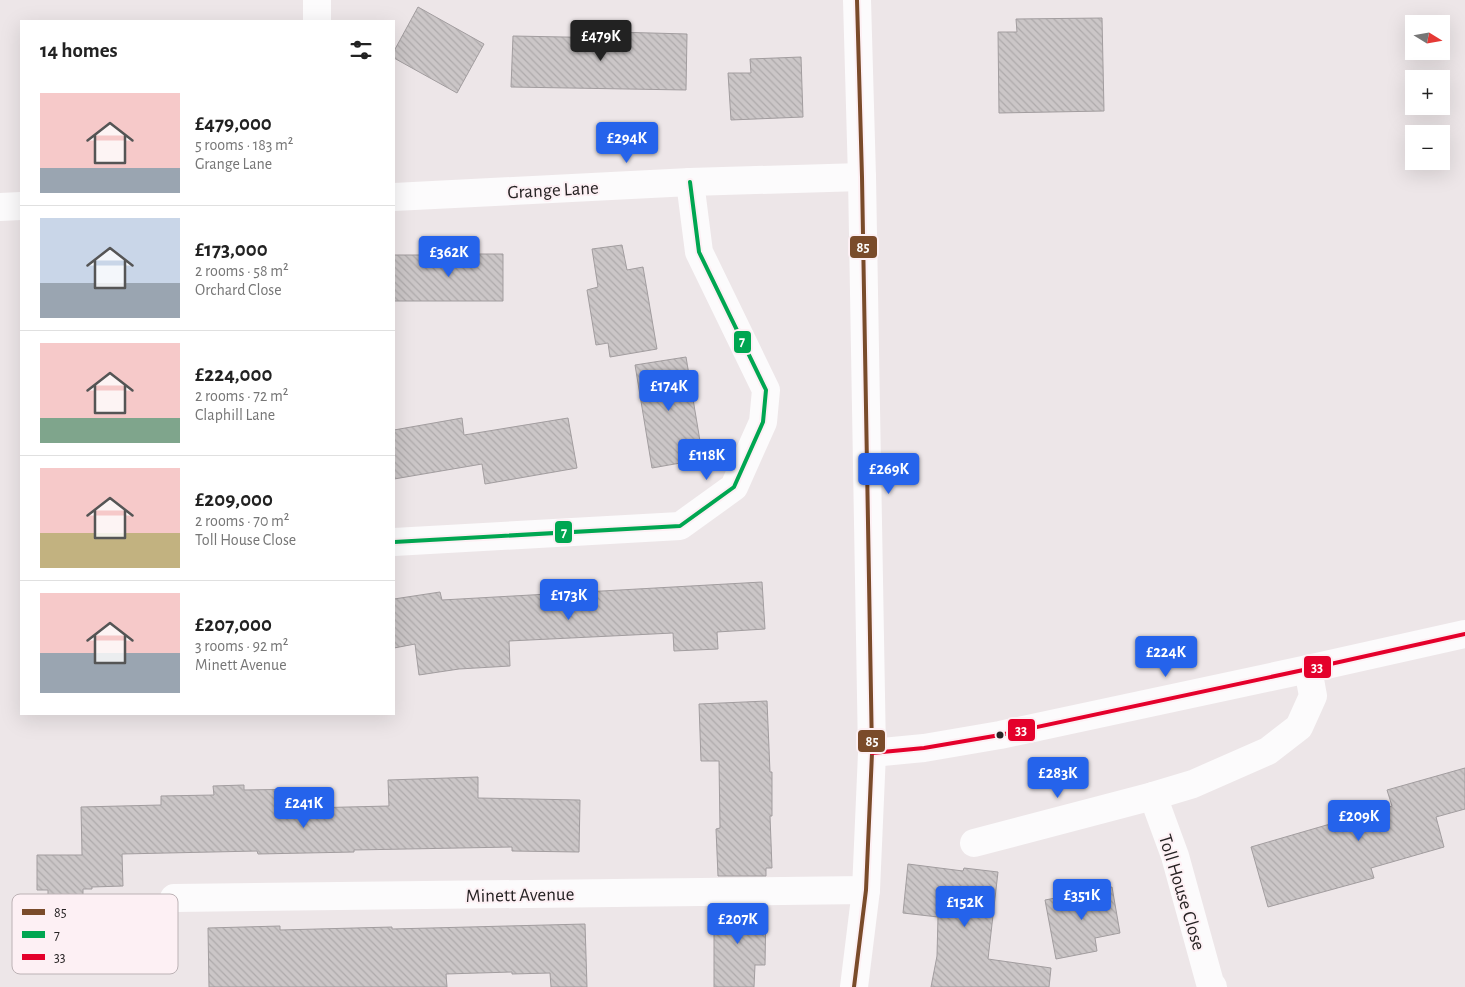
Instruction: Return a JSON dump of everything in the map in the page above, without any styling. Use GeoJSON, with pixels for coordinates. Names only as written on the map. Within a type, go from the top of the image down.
{"type":"FeatureCollection","features":[{"type":"Feature","properties":{"kind":"street"},"geometry":{"type":"LineString","coordinates":[[317,0],[317,20]]}},
{"type":"Feature","properties":{"kind":"street"},"geometry":{"type":"LineString","coordinates":[[854,987],[866,890],[872,753],[857,0]]}},
{"type":"Feature","properties":{"kind":"street","name":"Grange Lane"},"geometry":{"type":"LineString","coordinates":[[395,196],[690,182],[862,177]]}},
{"type":"Feature","properties":{"kind":"street"},"geometry":{"type":"LineString","coordinates":[[395,542],[680,526],[734,487],[763,422],[766,390],[699,252],[690,182]]}},
{"type":"Feature","properties":{"kind":"street"},"geometry":{"type":"LineString","coordinates":[[0,207],[20,206]]}},
{"type":"Feature","properties":{"kind":"street"},"geometry":{"type":"LineString","coordinates":[[872,753],[924,748],[1000,735],[1465,634]]}},
{"type":"Feature","properties":{"kind":"street"},"geometry":{"type":"LineString","coordinates":[[974,843],[1193,784],[1268,751],[1299,727],[1313,696],[1308,669]]}},
{"type":"Feature","properties":{"kind":"street","name":"Toll House Close"},"geometry":{"type":"LineString","coordinates":[[1153,796],[1175,856],[1210,983],[1213,987]]}},
{"type":"Feature","properties":{"kind":"street","name":"Minett Avenue"},"geometry":{"type":"LineString","coordinates":[[178,898],[866,890]]}},
{"type":"Feature","properties":{"kind":"building"},"geometry":{"type":"Polygon","coordinates":[[[418,7],[484,44],[457,93],[395,59],[395,49],[418,7]]]}},
{"type":"Feature","properties":{"kind":"building"},"geometry":{"type":"Polygon","coordinates":[[[1102,18],[1104,111],[999,113],[998,32],[1017,32],[1016,19],[1102,18]]]}},
{"type":"Feature","properties":{"kind":"building"},"geometry":{"type":"Polygon","coordinates":[[[615,32],[687,34],[686,90],[511,87],[513,36],[615,38],[615,32]]]}},
{"type":"Feature","properties":{"kind":"building"},"geometry":{"type":"Polygon","coordinates":[[[801,57],[803,117],[731,120],[728,73],[751,73],[750,59],[801,57]]]}},
{"type":"Feature","properties":{"kind":"building"},"geometry":{"type":"Polygon","coordinates":[[[622,245],[627,270],[643,267],[657,349],[610,357],[608,343],[596,345],[587,290],[598,287],[592,249],[622,245]]]}},
{"type":"Feature","properties":{"kind":"building"},"geometry":{"type":"Polygon","coordinates":[[[503,254],[503,301],[395,301],[395,255],[503,254]]]}},
{"type":"Feature","properties":{"kind":"building"},"geometry":{"type":"Polygon","coordinates":[[[686,357],[703,459],[652,468],[635,365],[686,357]]]}},
{"type":"Feature","properties":{"kind":"building"},"geometry":{"type":"Polygon","coordinates":[[[462,418],[464,435],[568,418],[577,468],[485,484],[482,464],[395,479],[395,430],[462,418]]]}},
{"type":"Feature","properties":{"kind":"building"},"geometry":{"type":"Polygon","coordinates":[[[762,582],[765,629],[717,632],[718,649],[674,651],[673,633],[509,641],[510,666],[459,669],[419,675],[415,644],[395,648],[395,599],[440,592],[442,600],[762,582]]]}},
{"type":"Feature","properties":{"kind":"building"},"geometry":{"type":"Polygon","coordinates":[[[767,701],[770,772],[772,772],[772,816],[770,816],[772,868],[766,868],[766,876],[718,876],[716,829],[720,828],[719,761],[701,761],[699,704],[767,701]]]}},
{"type":"Feature","properties":{"kind":"building"},"geometry":{"type":"Polygon","coordinates":[[[1465,768],[1465,809],[1436,817],[1444,847],[1371,868],[1374,878],[1268,907],[1251,847],[1392,806],[1387,790],[1465,768]]]}},
{"type":"Feature","properties":{"kind":"building"},"geometry":{"type":"Polygon","coordinates":[[[478,777],[478,798],[580,800],[579,852],[512,851],[512,847],[258,854],[257,851],[122,854],[123,886],[92,887],[92,889],[83,889],[83,894],[48,894],[48,890],[37,890],[37,855],[82,855],[81,807],[161,805],[161,796],[214,795],[213,786],[244,785],[244,790],[307,789],[307,808],[389,806],[388,780],[478,777]]]}},
{"type":"Feature","properties":{"kind":"building"},"geometry":{"type":"Polygon","coordinates":[[[908,864],[963,871],[964,868],[998,872],[988,959],[1051,968],[1049,987],[931,987],[937,956],[938,917],[903,913],[908,864]]]}},
{"type":"Feature","properties":{"kind":"building"},"geometry":{"type":"Polygon","coordinates":[[[1112,887],[1120,933],[1095,938],[1097,951],[1056,959],[1045,900],[1112,887]]]}},
{"type":"Feature","properties":{"kind":"building"},"geometry":{"type":"Polygon","coordinates":[[[714,907],[766,907],[765,965],[755,965],[754,987],[714,987],[714,907]]]}},
{"type":"Feature","properties":{"kind":"building"},"geometry":{"type":"Polygon","coordinates":[[[585,924],[587,987],[551,987],[550,973],[512,974],[512,972],[446,974],[447,987],[209,987],[208,928],[280,926],[280,930],[392,927],[392,929],[585,924]]]}},
{"type":"Feature","properties":{"kind":"transit line","name":"85"},"geometry":{"type":"LineString","coordinates":[[854,987],[866,890],[872,753],[857,0]]}},
{"type":"Feature","properties":{"kind":"transit line","name":"7"},"geometry":{"type":"LineString","coordinates":[[395,542],[680,526],[734,487],[763,422],[766,390],[699,252],[690,182]]}},
{"type":"Feature","properties":{"kind":"transit line","name":"33"},"geometry":{"type":"LineString","coordinates":[[872,753],[924,748],[1000,735],[1465,634]]}}]}
